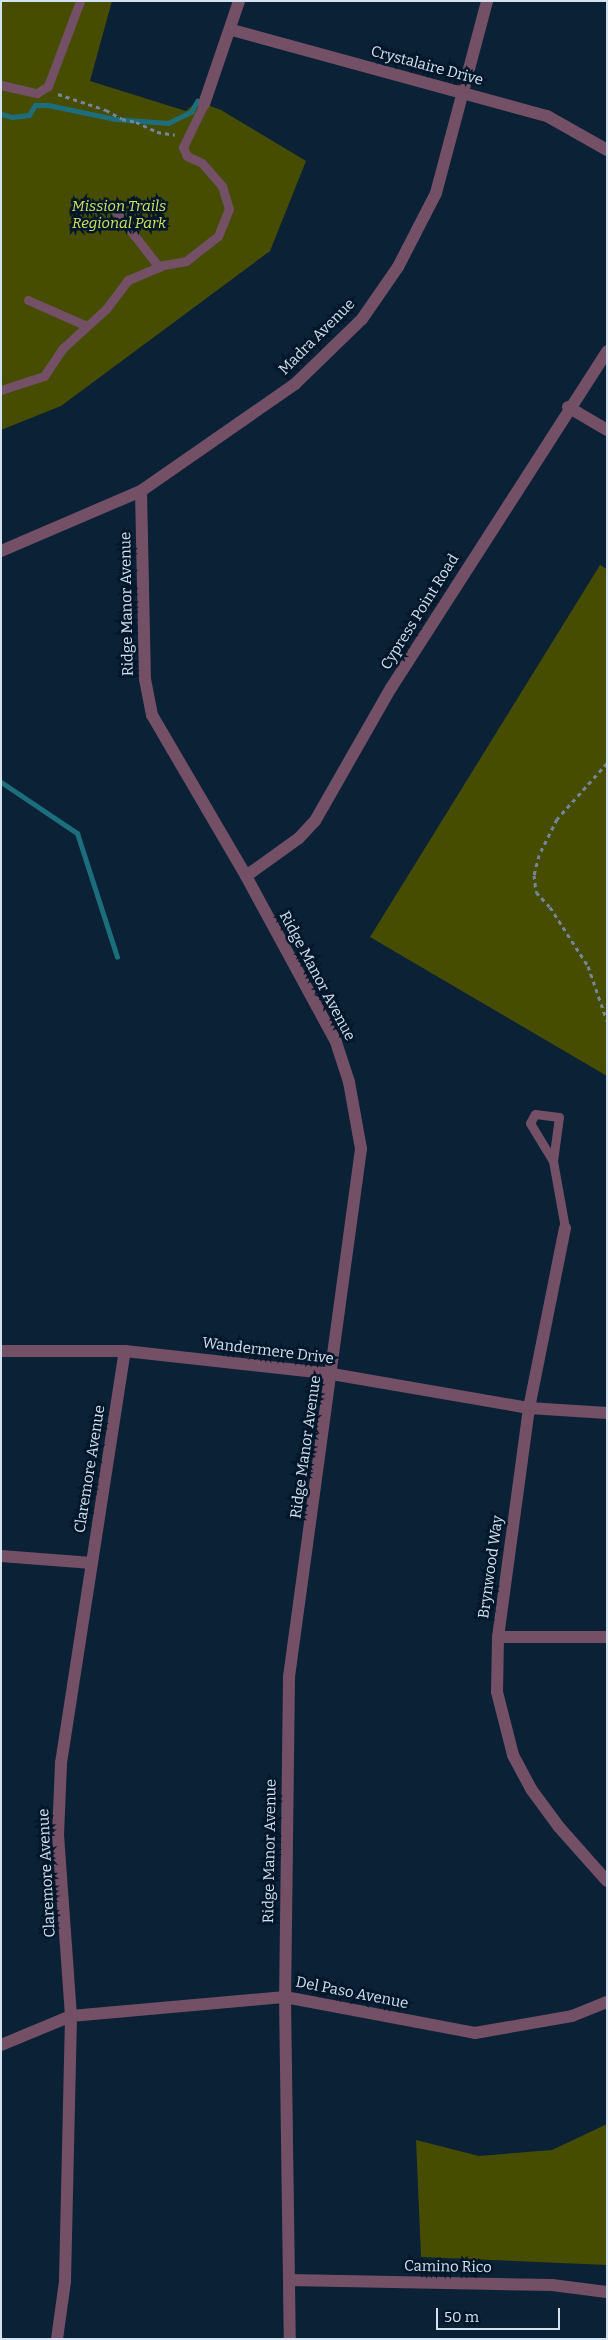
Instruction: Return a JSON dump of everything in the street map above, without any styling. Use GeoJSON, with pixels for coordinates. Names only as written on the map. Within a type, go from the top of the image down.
{"type":"FeatureCollection","features":[{"type":"Feature","properties":{"kind":"street"},"geometry":{"type":"LineString","coordinates":[[204,104],[232,30],[239,1]]}},
{"type":"Feature","properties":{"kind":"street","name":"Madra Avenue"},"geometry":{"type":"LineString","coordinates":[[1,551],[141,491],[295,384],[362,319],[398,267],[436,193],[465,92],[487,1]]}},
{"type":"Feature","properties":{"kind":"street","name":"Crystalaire Drive"},"geometry":{"type":"LineString","coordinates":[[232,30],[465,92],[547,116],[607,150]]}},
{"type":"Feature","properties":{"kind":"street","name":"Cypress Point Road"},"geometry":{"type":"LineString","coordinates":[[246,876],[299,838],[315,821],[392,688],[568,407],[607,351]]}},
{"type":"Feature","properties":{"kind":"street"},"geometry":{"type":"LineString","coordinates":[[568,407],[607,430]]}},
{"type":"Feature","properties":{"kind":"street","name":"Ridge Manor Avenue"},"geometry":{"type":"LineString","coordinates":[[141,491],[145,679],[152,716],[246,876],[336,1042],[349,1082],[360,1149],[332,1374],[289,1677],[284,1997],[290,2339]]}},
{"type":"Feature","properties":{"kind":"street","name":"Brynwood Way"},"geometry":{"type":"LineString","coordinates":[[565,1228],[529,1408],[498,1637],[497,1692],[513,1755],[531,1788],[559,1827],[607,1881]]}},
{"type":"Feature","properties":{"kind":"street","name":"Wandermere Drive"},"geometry":{"type":"LineString","coordinates":[[1,1351],[125,1351],[332,1374],[529,1408],[607,1413]]}},
{"type":"Feature","properties":{"kind":"street","name":"Claremore Avenue"},"geometry":{"type":"LineString","coordinates":[[57,2339],[65,2281],[71,2016],[58,1835],[61,1763],[125,1351]]}},
{"type":"Feature","properties":{"kind":"street"},"geometry":{"type":"LineString","coordinates":[[1,1556],[92,1562]]}},
{"type":"Feature","properties":{"kind":"street"},"geometry":{"type":"LineString","coordinates":[[498,1637],[607,1638]]}},
{"type":"Feature","properties":{"kind":"street","name":"Del Paso Avenue"},"geometry":{"type":"LineString","coordinates":[[1,2045],[71,2016],[284,1997],[475,2033],[572,2016],[607,2002]]}},
{"type":"Feature","properties":{"kind":"street","name":"Camino Rico"},"geometry":{"type":"LineString","coordinates":[[288,2280],[552,2285],[607,2292]]}},
{"type":"Feature","properties":{"kind":"lane"},"geometry":{"type":"LineString","coordinates":[[1,85],[37,93],[48,86],[56,70],[80,1]]}},
{"type":"Feature","properties":{"kind":"lane"},"geometry":{"type":"LineString","coordinates":[[1,390],[44,376],[63,348],[106,309],[128,280],[159,267],[186,260],[202,251],[218,236],[229,209],[222,186],[202,164],[187,156],[183,144],[204,104]]}},
{"type":"Feature","properties":{"kind":"lane"},"geometry":{"type":"LineString","coordinates":[[113,208],[159,267]]}},
{"type":"Feature","properties":{"kind":"lane"},"geometry":{"type":"LineString","coordinates":[[28,300],[87,326]]}},
{"type":"Feature","properties":{"kind":"lane"},"geometry":{"type":"LineString","coordinates":[[553,1161],[530,1123],[535,1114],[560,1117],[553,1161],[565,1228]]}},
{"type":"Feature","properties":{"kind":"path"},"geometry":{"type":"LineString","coordinates":[[37,93],[60,94],[83,101],[157,132],[174,136],[188,133]]}},
{"type":"Feature","properties":{"kind":"path"},"geometry":{"type":"LineString","coordinates":[[607,763],[557,819],[538,855],[534,875],[536,892],[550,907],[588,966],[607,1021]]}},
{"type":"Feature","properties":{"kind":"green space","name":"Mission Trails Regional Park"},"geometry":{"type":"Polygon","coordinates":[[[1,1],[112,1],[90,81],[186,111],[197,101],[221,110],[306,161],[270,251],[61,406],[1,430],[1,1]]]}},
{"type":"Feature","properties":{"kind":"green space"},"geometry":{"type":"Polygon","coordinates":[[[600,565],[607,569],[607,1076],[370,937],[600,565]]]}},
{"type":"Feature","properties":{"kind":"green space"},"geometry":{"type":"Polygon","coordinates":[[[607,2124],[607,2265],[421,2257],[416,2140],[479,2156],[552,2150],[607,2124]]]}},
{"type":"Feature","properties":{"kind":"waterway"},"geometry":{"type":"LineString","coordinates":[[1,114],[12,117],[29,115],[35,105],[48,105],[115,119],[168,123],[191,112],[197,101]]}},
{"type":"Feature","properties":{"kind":"waterway"},"geometry":{"type":"LineString","coordinates":[[1,782],[77,833],[117,957]]}}]}
